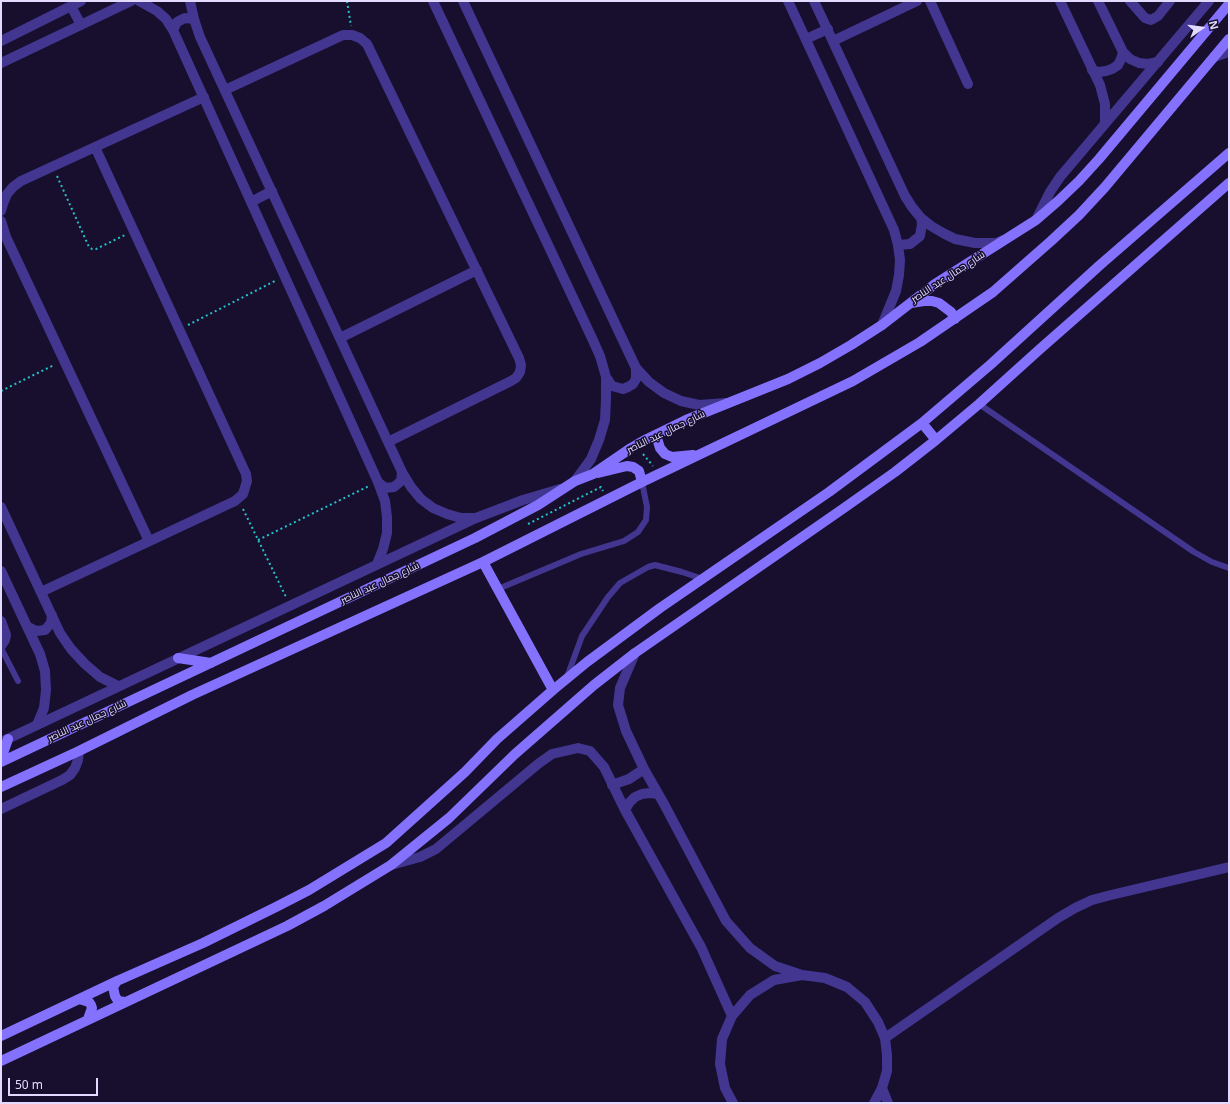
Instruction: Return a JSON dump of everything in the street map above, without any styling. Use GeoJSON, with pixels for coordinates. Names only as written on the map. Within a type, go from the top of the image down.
{"type":"FeatureCollection","features":[{"type":"Feature","properties":{"kind":"main road","name":"شارع جمال عبد الناصر"},"geometry":{"type":"LineString","coordinates":[[1,762],[475,538],[538,505],[572,484],[593,474],[637,445],[656,435],[686,420],[788,379],[820,363],[882,325],[935,284],[1036,220],[1080,181],[1229,4]]}},
{"type":"Feature","properties":{"kind":"main road"},"geometry":{"type":"LineString","coordinates":[[1,787],[79,751],[192,695],[484,562],[642,482],[853,380],[913,346],[993,292],[1078,215],[1105,187],[1229,39]]}},
{"type":"Feature","properties":{"kind":"main road"},"geometry":{"type":"LineString","coordinates":[[1,1036],[117,981],[203,943],[310,890],[386,843],[465,772],[496,740],[566,679],[623,635],[829,492],[922,423],[990,365],[1100,265],[1229,153]]}},
{"type":"Feature","properties":{"kind":"main road"},"geometry":{"type":"LineString","coordinates":[[1,1061],[287,926],[324,906],[391,865],[449,818],[515,754],[574,701],[635,653],[814,530],[895,472],[936,440],[979,404],[1229,183]]}},
{"type":"Feature","properties":{"kind":"main road"},"geometry":{"type":"LineString","coordinates":[[908,304],[924,301],[939,303],[951,312],[955,319]]}},
{"type":"Feature","properties":{"kind":"main road"},"geometry":{"type":"LineString","coordinates":[[922,423],[936,440]]}},
{"type":"Feature","properties":{"kind":"main road"},"geometry":{"type":"LineString","coordinates":[[656,435],[660,448],[665,454],[672,457],[701,454]]}},
{"type":"Feature","properties":{"kind":"main road"},"geometry":{"type":"LineString","coordinates":[[593,474],[627,466],[633,467],[639,471],[642,482]]}},
{"type":"Feature","properties":{"kind":"main road"},"geometry":{"type":"LineString","coordinates":[[484,562],[553,690]]}},
{"type":"Feature","properties":{"kind":"main road"},"geometry":{"type":"LineString","coordinates":[[178,658],[211,663]]}},
{"type":"Feature","properties":{"kind":"main road"},"geometry":{"type":"LineString","coordinates":[[1,759],[4,740]]}},
{"type":"Feature","properties":{"kind":"main road"},"geometry":{"type":"LineString","coordinates":[[117,981],[114,987],[115,996],[118,1001],[125,1002]]}},
{"type":"Feature","properties":{"kind":"main road"},"geometry":{"type":"LineString","coordinates":[[79,999],[89,1002],[91,1005],[92,1008],[88,1019]]}},
{"type":"Feature","properties":{"kind":"street"},"geometry":{"type":"LineString","coordinates":[[1,41],[81,1]]}},
{"type":"Feature","properties":{"kind":"street"},"geometry":{"type":"LineString","coordinates":[[1,63],[131,1]]}},
{"type":"Feature","properties":{"kind":"street"},"geometry":{"type":"LineString","coordinates":[[139,1],[157,11],[166,19],[173,30],[378,482],[385,501],[387,517],[384,549],[377,564]]}},
{"type":"Feature","properties":{"kind":"street"},"geometry":{"type":"LineString","coordinates":[[190,1],[200,37],[402,472],[411,487],[421,499],[433,508],[454,516],[476,518]]}},
{"type":"Feature","properties":{"kind":"street"},"geometry":{"type":"LineString","coordinates":[[4,740],[476,518],[522,500],[572,484],[591,459],[605,420],[606,377],[600,356],[434,1]]}},
{"type":"Feature","properties":{"kind":"street"},"geometry":{"type":"LineString","coordinates":[[463,1],[636,368],[637,374],[633,384],[623,389],[612,386],[606,377]]}},
{"type":"Feature","properties":{"kind":"street"},"geometry":{"type":"LineString","coordinates":[[788,1],[888,214],[894,230],[900,260],[899,276],[896,290],[882,325]]}},
{"type":"Feature","properties":{"kind":"street"},"geometry":{"type":"LineString","coordinates":[[814,1],[912,208],[931,226],[955,239],[975,243],[996,243],[1012,236]]}},
{"type":"Feature","properties":{"kind":"street"},"geometry":{"type":"LineString","coordinates":[[833,41],[917,1]]}},
{"type":"Feature","properties":{"kind":"street"},"geometry":{"type":"LineString","coordinates":[[930,1],[968,84]]}},
{"type":"Feature","properties":{"kind":"street"},"geometry":{"type":"LineString","coordinates":[[1060,1],[1103,95],[1105,123]]}},
{"type":"Feature","properties":{"kind":"street"},"geometry":{"type":"LineString","coordinates":[[1098,1],[1123,52],[1139,63],[1148,64],[1158,62]]}},
{"type":"Feature","properties":{"kind":"street"},"geometry":{"type":"LineString","coordinates":[[1130,1],[1145,18],[1152,20],[1158,16],[1170,1]]}},
{"type":"Feature","properties":{"kind":"street"},"geometry":{"type":"LineString","coordinates":[[1036,220],[1060,176],[1209,1]]}},
{"type":"Feature","properties":{"kind":"street"},"geometry":{"type":"LineString","coordinates":[[71,6],[81,25]]}},
{"type":"Feature","properties":{"kind":"street"},"geometry":{"type":"LineString","coordinates":[[173,30],[177,22],[185,18],[194,19]]}},
{"type":"Feature","properties":{"kind":"street"},"geometry":{"type":"LineString","coordinates":[[806,39],[828,29]]}},
{"type":"Feature","properties":{"kind":"street"},"geometry":{"type":"LineString","coordinates":[[225,90],[334,38],[343,35],[352,36],[364,41],[372,52],[519,358],[521,365],[520,372],[516,378],[388,442]]}},
{"type":"Feature","properties":{"kind":"street"},"geometry":{"type":"LineString","coordinates":[[1092,70],[1106,72],[1112,69],[1118,65],[1123,52]]}},
{"type":"Feature","properties":{"kind":"street"},"geometry":{"type":"LineString","coordinates":[[1214,57],[1229,52]]}},
{"type":"Feature","properties":{"kind":"street"},"geometry":{"type":"LineString","coordinates":[[1,211],[7,194],[21,181],[204,97]]}},
{"type":"Feature","properties":{"kind":"street"},"geometry":{"type":"LineString","coordinates":[[41,592],[238,499],[246,488],[247,481],[246,474],[95,147]]}},
{"type":"Feature","properties":{"kind":"street"},"geometry":{"type":"LineString","coordinates":[[251,202],[272,191]]}},
{"type":"Feature","properties":{"kind":"street"},"geometry":{"type":"LineString","coordinates":[[898,245],[910,244],[920,236],[922,224],[921,218]]}},
{"type":"Feature","properties":{"kind":"street"},"geometry":{"type":"LineString","coordinates":[[1,221],[6,237],[149,541]]}},
{"type":"Feature","properties":{"kind":"street"},"geometry":{"type":"LineString","coordinates":[[340,338],[477,270]]}},
{"type":"Feature","properties":{"kind":"street"},"geometry":{"type":"LineString","coordinates":[[636,368],[649,382],[664,393],[681,401],[699,405],[730,403]]}},
{"type":"Feature","properties":{"kind":"street"},"geometry":{"type":"LineString","coordinates":[[378,482],[385,488],[394,488],[401,481],[402,472]]}},
{"type":"Feature","properties":{"kind":"street"},"geometry":{"type":"LineString","coordinates":[[1,507],[52,615],[68,644],[80,659],[100,676],[118,686]]}},
{"type":"Feature","properties":{"kind":"street"},"geometry":{"type":"LineString","coordinates":[[1,571],[40,654],[45,671],[46,690],[44,708],[37,725]]}},
{"type":"Feature","properties":{"kind":"street"},"geometry":{"type":"LineString","coordinates":[[28,627],[36,631],[45,630],[51,624],[52,615]]}},
{"type":"Feature","properties":{"kind":"street"},"geometry":{"type":"LineString","coordinates":[[1,621],[6,635],[1,647]]}},
{"type":"Feature","properties":{"kind":"street"},"geometry":{"type":"LineString","coordinates":[[635,653],[620,688],[618,705],[626,731],[644,769],[726,921],[750,948],[775,966],[802,975],[826,978],[847,987],[865,1002],[878,1022],[885,1038],[887,1055],[887,1072],[882,1088],[874,1103]]}},
{"type":"Feature","properties":{"kind":"street"},"geometry":{"type":"LineString","coordinates":[[391,865],[420,857],[436,849],[531,769],[552,754],[578,748],[590,751],[604,767],[612,785],[701,947],[732,1016]]}},
{"type":"Feature","properties":{"kind":"street"},"geometry":{"type":"LineString","coordinates":[[1,809],[70,775],[75,768],[79,751]]}},
{"type":"Feature","properties":{"kind":"street"},"geometry":{"type":"LineString","coordinates":[[612,785],[629,779],[644,769]]}},
{"type":"Feature","properties":{"kind":"street"},"geometry":{"type":"LineString","coordinates":[[626,810],[632,800],[642,794],[658,794]]}},
{"type":"Feature","properties":{"kind":"street"},"geometry":{"type":"LineString","coordinates":[[885,1038],[1058,918],[1075,908],[1092,900],[1229,867]]}},
{"type":"Feature","properties":{"kind":"street"},"geometry":{"type":"LineString","coordinates":[[733,1103],[725,1088],[720,1064],[722,1039],[732,1016],[750,995],[774,980],[802,975]]}},
{"type":"Feature","properties":{"kind":"street"},"geometry":{"type":"LineString","coordinates":[[882,1088],[888,1103]]}},
{"type":"Feature","properties":{"kind":"lane"},"geometry":{"type":"LineString","coordinates":[[979,404],[1194,552],[1212,562],[1229,568]]}},
{"type":"Feature","properties":{"kind":"lane"},"geometry":{"type":"LineString","coordinates":[[498,589],[581,554],[624,541],[638,532],[646,520],[647,507],[642,482]]}},
{"type":"Feature","properties":{"kind":"lane"},"geometry":{"type":"LineString","coordinates":[[566,679],[582,636],[608,596],[620,583],[648,567],[655,565],[703,579]]}},
{"type":"Feature","properties":{"kind":"lane"},"geometry":{"type":"LineString","coordinates":[[1,647],[18,681]]}},
{"type":"Feature","properties":{"kind":"path"},"geometry":{"type":"LineString","coordinates":[[347,1],[352,36]]}},
{"type":"Feature","properties":{"kind":"path"},"geometry":{"type":"LineString","coordinates":[[52,167],[89,247],[96,249],[133,231]]}},
{"type":"Feature","properties":{"kind":"path"},"geometry":{"type":"LineString","coordinates":[[179,330],[285,276]]}},
{"type":"Feature","properties":{"kind":"path"},"geometry":{"type":"LineString","coordinates":[[1,391],[64,360]]}},
{"type":"Feature","properties":{"kind":"path"},"geometry":{"type":"LineString","coordinates":[[637,445],[659,474]]}},
{"type":"Feature","properties":{"kind":"path"},"geometry":{"type":"LineString","coordinates":[[258,540],[378,482]]}},
{"type":"Feature","properties":{"kind":"path"},"geometry":{"type":"LineString","coordinates":[[238,499],[290,605]]}}]}
